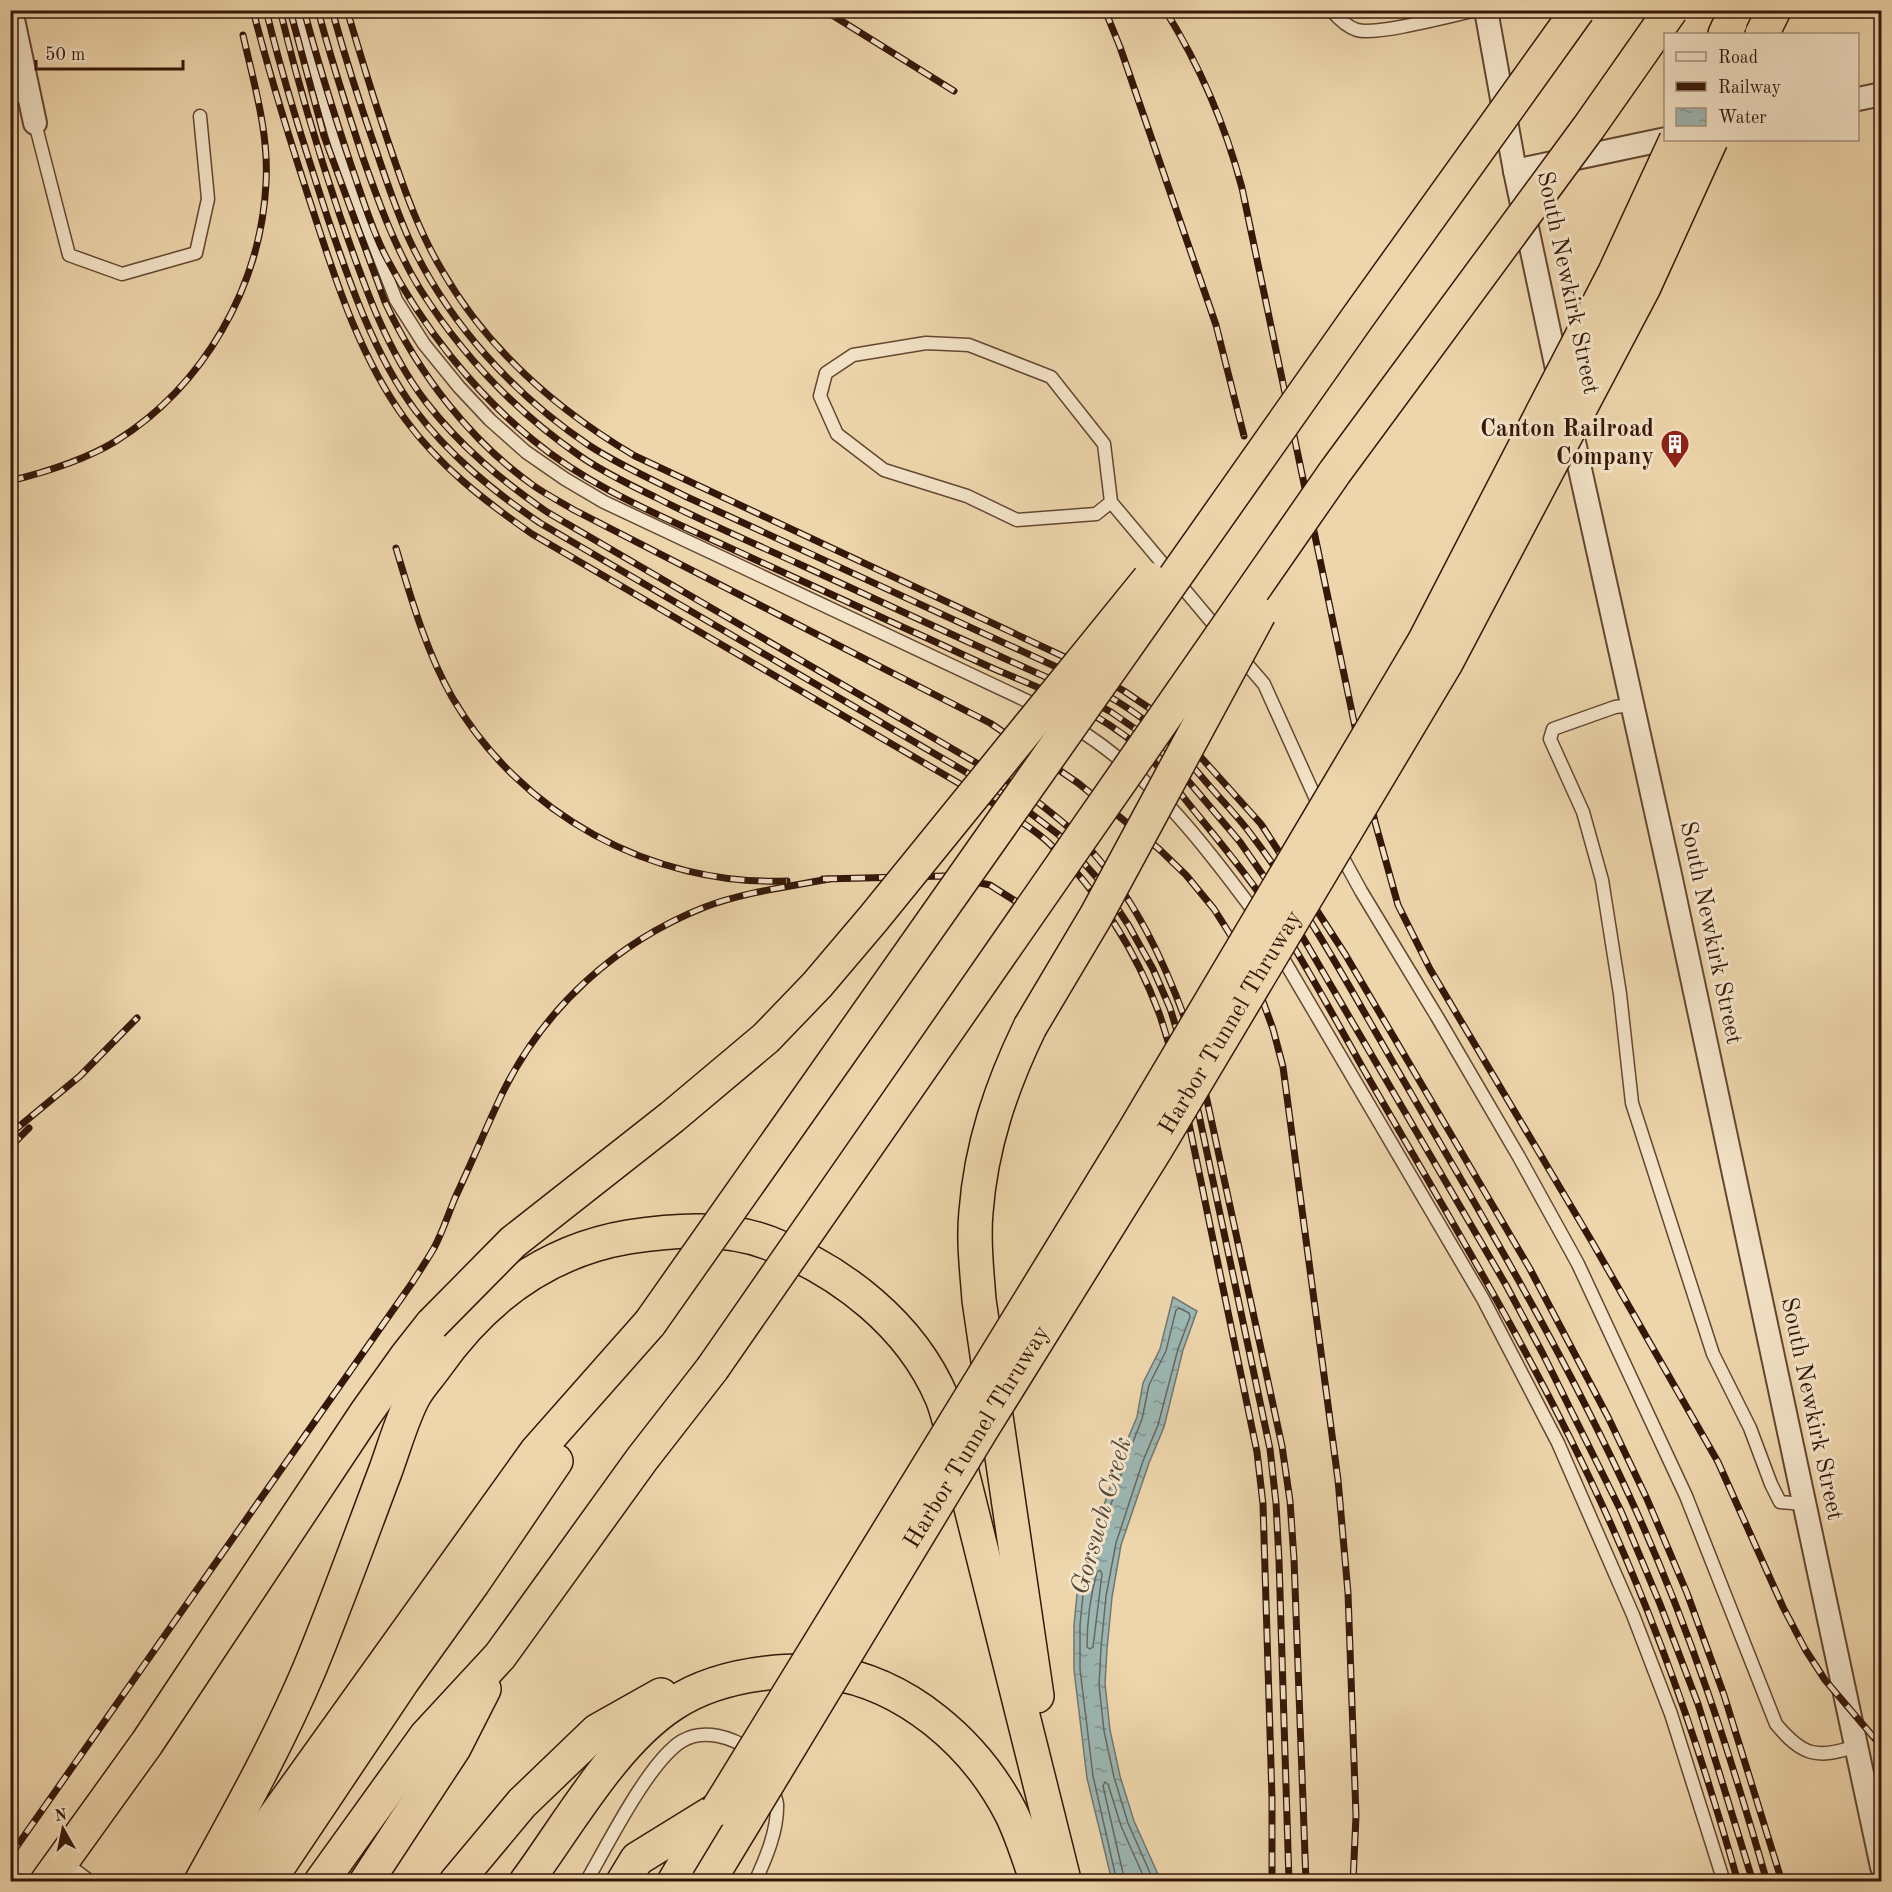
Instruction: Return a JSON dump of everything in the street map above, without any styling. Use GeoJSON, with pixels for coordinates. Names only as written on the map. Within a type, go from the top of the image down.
{"type":"FeatureCollection","features":[{"type":"Feature","properties":{"kind":"highway"},"geometry":{"type":"LineString","coordinates":[[268,1881],[402,1682],[473,1583],[650,1323],[1358,316],[1578,10]]}},
{"type":"Feature","properties":{"kind":"highway"},"geometry":{"type":"LineString","coordinates":[[321,1881],[426,1736],[500,1656],[642,1459],[712,1369],[1335,472],[1589,128],[1671,10]]}},
{"type":"Feature","properties":{"kind":"highway"},"geometry":{"type":"LineString","coordinates":[[1725,33],[1736,10]]}},
{"type":"Feature","properties":{"kind":"highway"},"geometry":{"type":"LineString","coordinates":[[1762,33],[1774,10]]}},
{"type":"Feature","properties":{"kind":"highway","name":"Harbor Tunnel Thruway"},"geometry":{"type":"LineString","coordinates":[[674,1881],[1133,1133],[1424,642],[1615,272],[1676,141]]}},
{"type":"Feature","properties":{"kind":"highway","name":"Harbor Tunnel Thruway"},"geometry":{"type":"LineString","coordinates":[[708,1881],[982,1429],[1156,1149],[1446,663],[1644,287],[1711,141]]}},
{"type":"Feature","properties":{"kind":"highway"},"geometry":{"type":"LineString","coordinates":[[54,1871],[147,1743],[366,1413],[432,1323],[513,1242],[672,1117],[766,1038],[817,985],[1168,555],[1358,316]]}},
{"type":"Feature","properties":{"kind":"highway"},"geometry":{"type":"LineString","coordinates":[[1054,1880],[1012,1513],[979,1300],[976,1213],[983,1164],[993,1116],[1010,1068],[1030,1027],[1096,916],[1335,472]]}},
{"type":"Feature","properties":{"kind":"highway"},"geometry":{"type":"LineString","coordinates":[[201,1881],[264,1766],[309,1671],[414,1397],[454,1341],[486,1307],[510,1286],[540,1266],[582,1249],[618,1239],[660,1232],[703,1231],[755,1238],[786,1250],[831,1274],[884,1315],[924,1365],[942,1399],[976,1523],[1054,1880]]}},
{"type":"Feature","properties":{"kind":"highway"},"geometry":{"type":"LineString","coordinates":[[228,1881],[536,1452],[650,1323]]}},
{"type":"Feature","properties":{"kind":"highway"},"geometry":{"type":"LineString","coordinates":[[366,1881],[454,1748],[500,1656]]}},
{"type":"Feature","properties":{"kind":"highway"},"geometry":{"type":"LineString","coordinates":[[456,1881],[522,1803],[597,1731],[670,1690],[711,1685],[753,1674],[794,1671],[826,1672],[864,1680],[901,1696],[936,1721],[965,1749],[992,1781],[1011,1814],[1027,1852],[1054,1880]]}},
{"type":"Feature","properties":{"kind":"highway"},"geometry":{"type":"LineString","coordinates":[[526,1881],[613,1761],[643,1727],[674,1703],[711,1685]]}},
{"type":"Feature","properties":{"kind":"highway"},"geometry":{"type":"LineString","coordinates":[[623,1881],[637,1859],[718,1809]]}},
{"type":"Feature","properties":{"kind":"street"},"geometry":{"type":"LineString","coordinates":[[11,10],[20,96],[35,123]]}},
{"type":"Feature","properties":{"kind":"street","name":"South Newkirk Street"},"geometry":{"type":"LineString","coordinates":[[1486,10],[1515,171],[1881,1867]]}},
{"type":"Feature","properties":{"kind":"street"},"geometry":{"type":"LineString","coordinates":[[1859,99],[1881,94]]}},
{"type":"Feature","properties":{"kind":"street"},"geometry":{"type":"LineString","coordinates":[[1515,171],[1664,139]]}},
{"type":"Feature","properties":{"kind":"lane"},"geometry":{"type":"LineString","coordinates":[[298,10],[342,161],[396,300],[424,344],[490,420],[526,452],[604,502],[1037,705],[1083,733],[1125,764],[1152,788],[1217,861],[1262,922],[1483,1299],[1558,1443],[1595,1524],[1654,1670],[1701,1804],[1724,1881]]}},
{"type":"Feature","properties":{"kind":"lane"},"geometry":{"type":"LineString","coordinates":[[1331,10],[1340,20],[1358,30],[1383,30],[1477,10]]}},
{"type":"Feature","properties":{"kind":"lane"},"geometry":{"type":"LineString","coordinates":[[35,123],[69,255],[122,274],[196,252],[208,199],[200,116]]}},
{"type":"Feature","properties":{"kind":"lane"},"geometry":{"type":"LineString","coordinates":[[1111,502],[1096,514],[1017,520],[968,496],[884,470],[837,434],[820,396],[826,373],[853,355],[926,343],[969,345],[1051,377],[1104,444],[1111,502],[1264,684],[1340,852],[1361,891],[1445,1030],[1578,1264],[1686,1497],[1776,1724],[1792,1743],[1807,1751],[1834,1754],[1856,1746]]}},
{"type":"Feature","properties":{"kind":"lane"},"geometry":{"type":"LineString","coordinates":[[1632,705],[1615,707],[1554,729],[1550,739],[1583,812],[1602,880],[1620,994],[1632,1103],[1713,1354],[1750,1428],[1780,1502],[1804,1504]]}},
{"type":"Feature","properties":{"kind":"lane"},"geometry":{"type":"LineString","coordinates":[[585,1881],[664,1757],[683,1740],[706,1734],[725,1737],[744,1745],[761,1756],[767,1769],[777,1803],[772,1837],[755,1881]]}},
{"type":"Feature","properties":{"kind":"lane"},"geometry":{"type":"LineString","coordinates":[[54,1871],[91,1881]]}},
{"type":"Feature","properties":{"kind":"water","name":"Gorsuch Creek"},"geometry":{"type":"Polygon","coordinates":[[[1173,1297],[1197,1311],[1183,1350],[1164,1427],[1121,1545],[1112,1597],[1105,1684],[1110,1730],[1120,1776],[1134,1821],[1161,1881],[1112,1881],[1087,1778],[1074,1670],[1077,1595],[1087,1555],[1121,1455],[1137,1417],[1143,1383],[1160,1349],[1173,1297]]]}},
{"type":"Feature","properties":{"kind":"railway"},"geometry":{"type":"LineString","coordinates":[[253,10],[299,168],[353,323],[376,373],[418,436],[480,496],[532,534],[1003,809],[1028,826],[1051,845],[1100,902],[1139,967],[1159,1013],[1175,1065],[1257,1452],[1263,1504],[1272,1798],[1272,1882]]}},
{"type":"Feature","properties":{"kind":"railway"},"geometry":{"type":"LineString","coordinates":[[266,10],[287,88],[344,266],[387,366],[400,389],[428,427],[489,485],[540,523],[1012,799],[1059,835],[1098,879],[1129,926],[1153,969],[1170,1008],[1186,1060],[1270,1449],[1279,1560],[1289,1882]]}},
{"type":"Feature","properties":{"kind":"railway"},"geometry":{"type":"LineString","coordinates":[[280,10],[323,165],[376,313],[411,381],[453,434],[498,475],[547,512],[1021,789],[1067,826],[1090,850],[1111,875],[1147,931],[1175,992],[1197,1054],[1282,1446],[1290,1501],[1294,1559],[1306,1882]]}},
{"type":"Feature","properties":{"kind":"railway"},"geometry":{"type":"LineString","coordinates":[[290,10],[324,136],[385,302],[430,380],[467,427],[488,448],[534,486],[574,510],[990,723],[1078,783],[1159,849],[1186,875],[1214,909],[1238,947],[1258,988],[1273,1029],[1283,1067],[1338,1480],[1348,1593],[1356,1816],[1353,1882]]}},
{"type":"Feature","properties":{"kind":"railway"},"geometry":{"type":"LineString","coordinates":[[304,10],[351,165],[371,223],[386,257],[416,308],[450,356],[511,421],[554,456],[622,497],[976,661],[1055,695],[1108,724],[1140,748],[1156,764],[1245,874],[1298,954],[1466,1245],[1526,1353],[1583,1464],[1647,1608],[1664,1653],[1711,1790],[1738,1882]]}},
{"type":"Feature","properties":{"kind":"railway"},"geometry":{"type":"LineString","coordinates":[[318,10],[363,158],[381,208],[403,258],[420,289],[454,337],[492,381],[534,421],[589,462],[617,478],[709,523],[1055,681],[1111,712],[1144,735],[1173,763],[1240,842],[1285,907],[1506,1285],[1621,1511],[1698,1704],[1753,1882]]}},
{"type":"Feature","properties":{"kind":"railway"},"geometry":{"type":"LineString","coordinates":[[332,10],[358,98],[391,195],[409,239],[443,300],[463,328],[486,355],[535,404],[590,446],[638,473],[1063,670],[1107,695],[1138,715],[1166,738],[1246,827],[1315,928],[1354,995],[1528,1297],[1608,1451],[1653,1550],[1690,1643],[1723,1738],[1767,1882]]}},
{"type":"Feature","properties":{"kind":"railway"},"geometry":{"type":"LineString","coordinates":[[347,10],[396,166],[427,243],[461,301],[481,328],[527,376],[579,419],[635,456],[1071,660],[1124,691],[1158,714],[1189,744],[1261,824],[1345,954],[1530,1269],[1608,1417],[1647,1499],[1687,1593],[1724,1695],[1782,1882]]}},
{"type":"Feature","properties":{"kind":"railway"},"geometry":{"type":"LineString","coordinates":[[824,10],[954,91]]}},
{"type":"Feature","properties":{"kind":"railway"},"geometry":{"type":"LineString","coordinates":[[1105,10],[1120,47],[1216,325],[1244,436]]}},
{"type":"Feature","properties":{"kind":"railway"},"geometry":{"type":"LineString","coordinates":[[1165,10],[1210,96],[1228,141],[1242,188],[1375,822],[1398,905],[1430,969],[1591,1240],[1718,1462],[1783,1607],[1805,1649],[1825,1680],[1882,1747]]}},
{"type":"Feature","properties":{"kind":"railway"},"geometry":{"type":"LineString","coordinates":[[1763,10],[1769,33]]}},
{"type":"Feature","properties":{"kind":"railway"},"geometry":{"type":"LineString","coordinates":[[10,481],[65,465],[116,441],[148,418],[176,392],[201,362],[222,330],[240,295],[253,259],[262,221],[266,183],[263,127],[243,35]]}},
{"type":"Feature","properties":{"kind":"railway"},"geometry":{"type":"LineString","coordinates":[[396,548],[420,624],[434,661],[452,697],[480,739],[514,776],[552,808],[594,835],[639,856],[687,871],[736,879],[787,881]]}},
{"type":"Feature","properties":{"kind":"railway"},"geometry":{"type":"LineString","coordinates":[[823,879],[945,876],[990,885],[1020,904]]}},
{"type":"Feature","properties":{"kind":"railway"},"geometry":{"type":"LineString","coordinates":[[10,1856],[429,1257],[502,1094],[539,1033],[561,1006],[613,959],[672,922],[735,897],[829,879]]}},
{"type":"Feature","properties":{"kind":"railway"},"geometry":{"type":"LineString","coordinates":[[10,1134],[80,1076],[137,1018]]}},
{"type":"Feature","properties":{"kind":"railway"},"geometry":{"type":"LineString","coordinates":[[10,1147],[29,1128]]}},
{"type":"Feature","properties":{"kind":"place","name":"Canton Railroad Company"},"geometry":{"type":"Point","coordinates":[1675,470]}}]}
